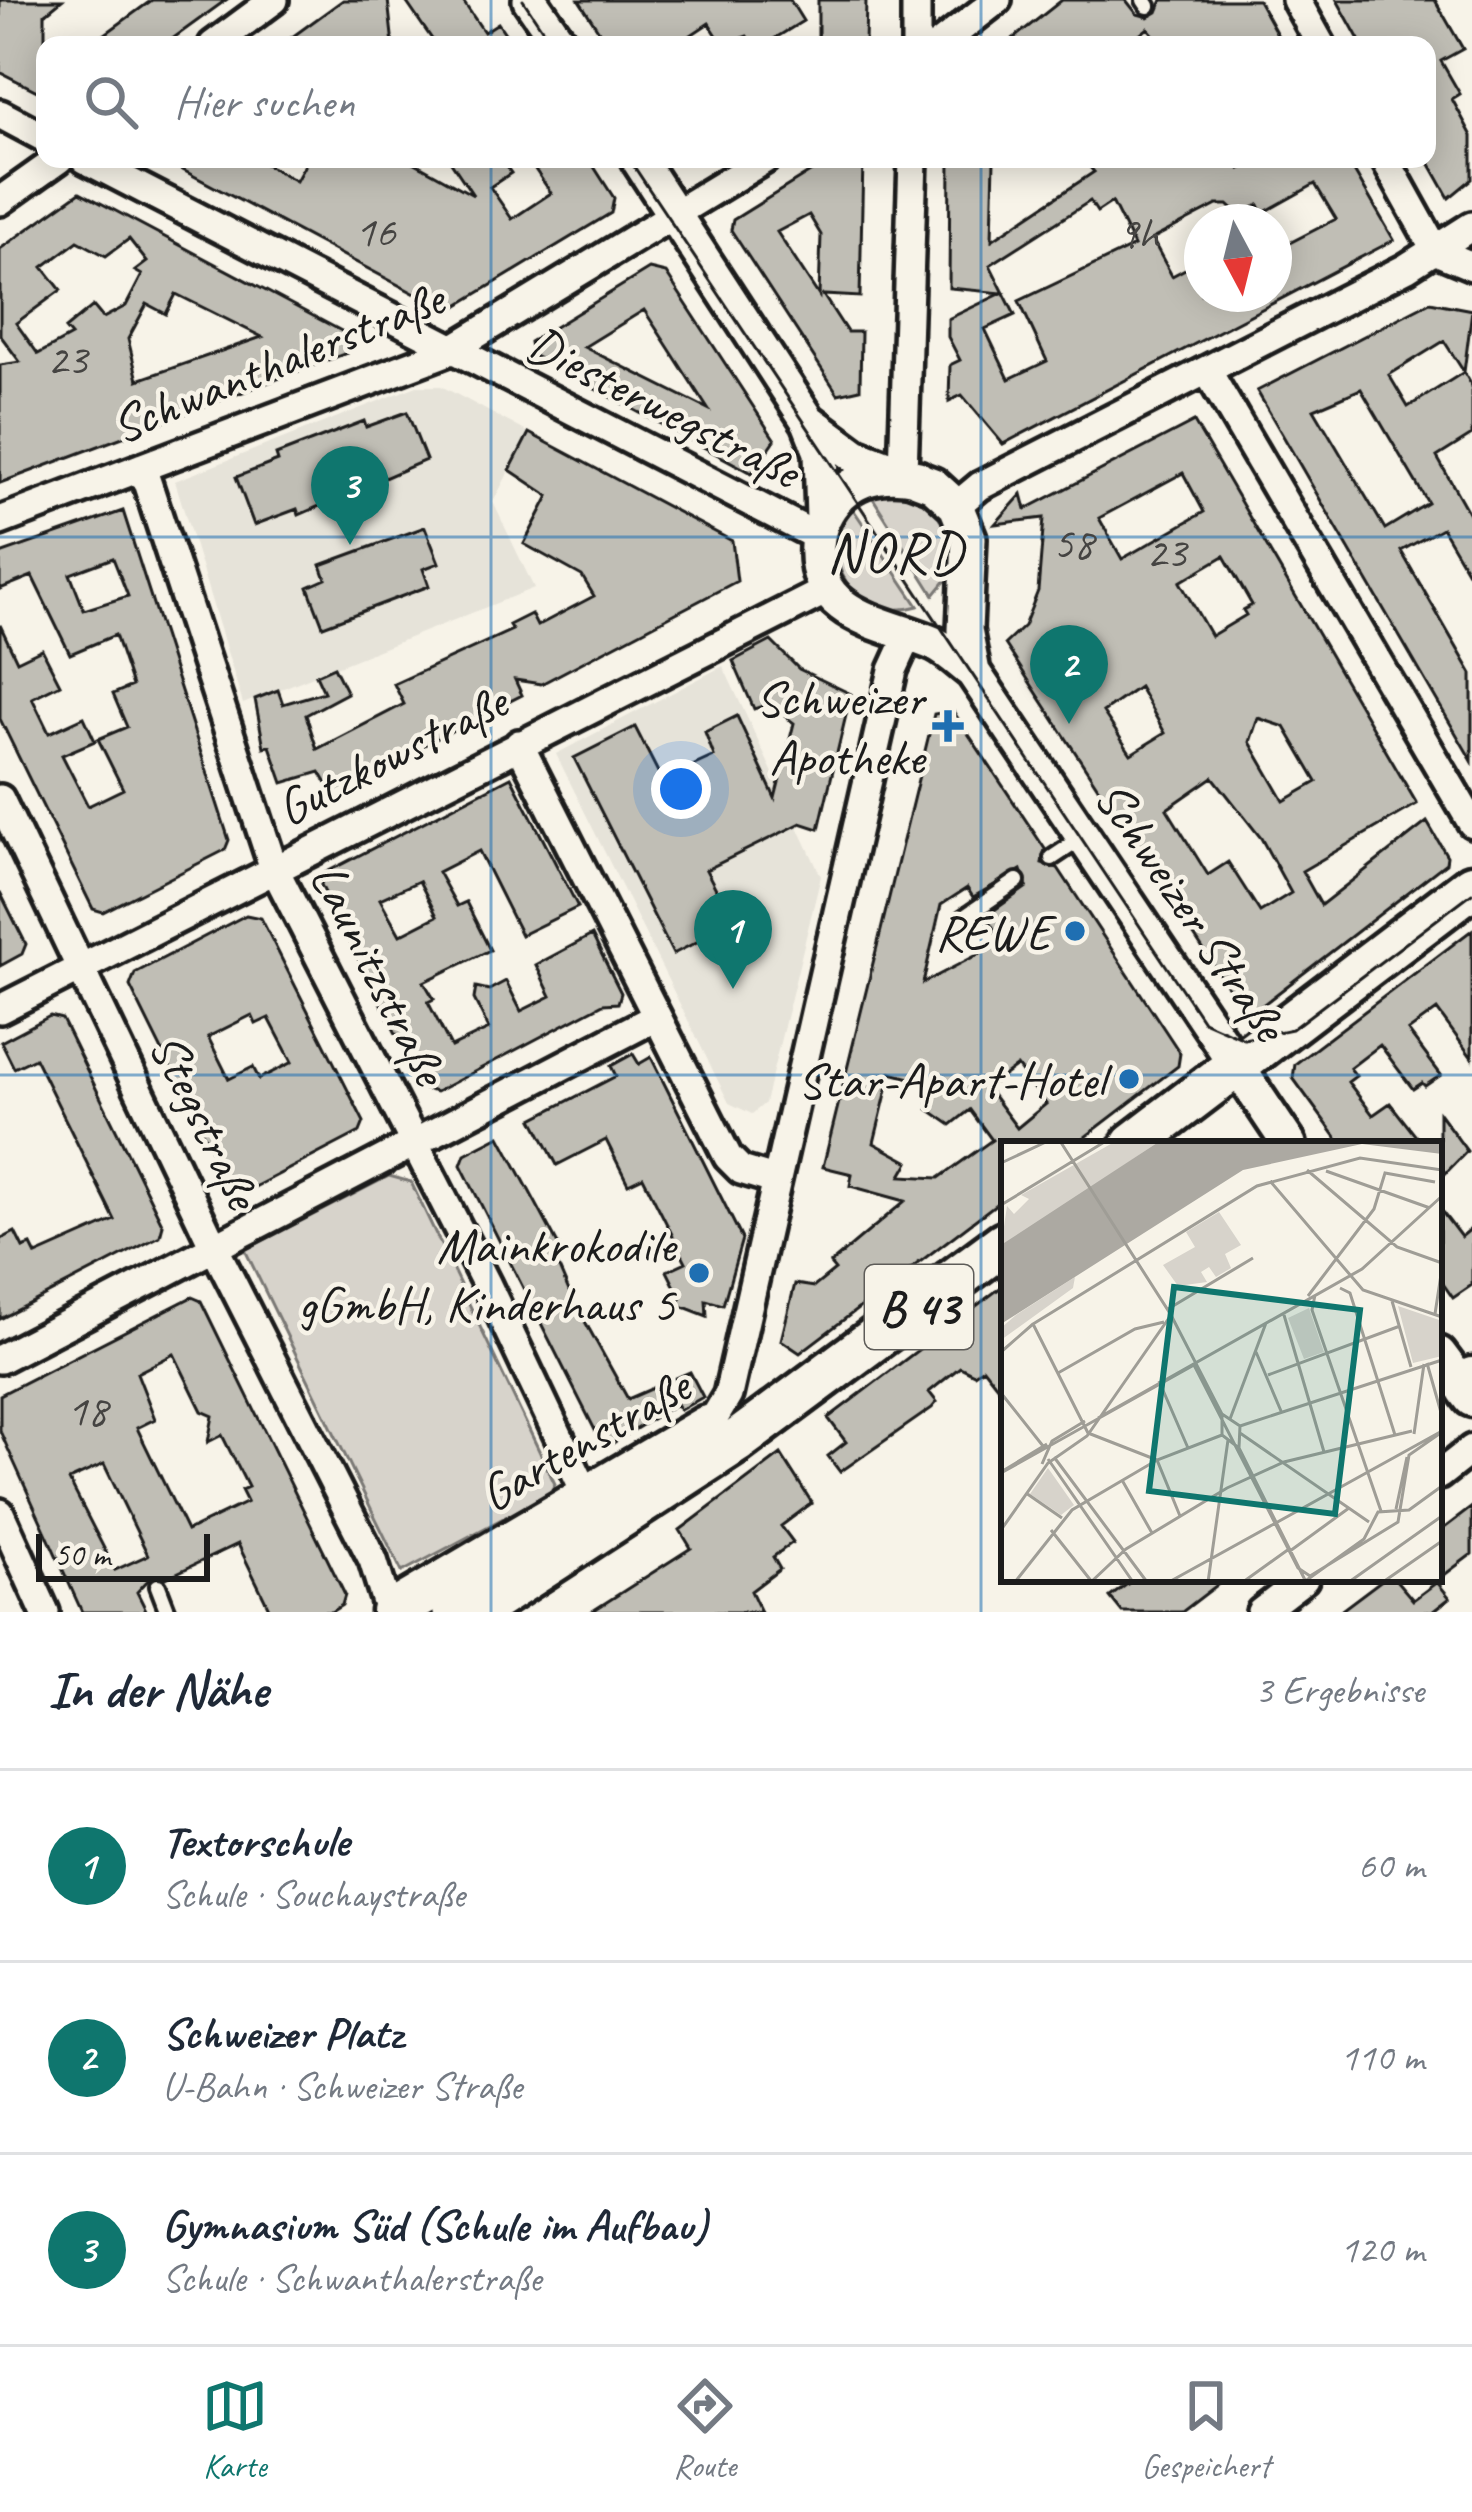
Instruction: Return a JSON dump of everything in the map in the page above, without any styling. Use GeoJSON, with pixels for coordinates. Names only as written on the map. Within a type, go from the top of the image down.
{"type":"FeatureCollection","features":[{"type":"Feature","properties":{"kind":"main road"},"geometry":{"type":"LineString","coordinates":[[1137,1141],[1472,886]]}},
{"type":"Feature","properties":{"kind":"main road","name":"Gartenstraße"},"geometry":{"type":"LineString","coordinates":[[474,1612],[835,1372],[1001,1245]]}},
{"type":"Feature","properties":{"kind":"main road","name":"Gartenstraße"},"geometry":{"type":"LineString","coordinates":[[391,1612],[717,1422],[835,1372]]}},
{"type":"Feature","properties":{"kind":"street"},"geometry":{"type":"LineString","coordinates":[[225,36],[274,0]]}},
{"type":"Feature","properties":{"kind":"street"},"geometry":{"type":"LineString","coordinates":[[530,0],[555,36]]}},
{"type":"Feature","properties":{"kind":"street"},"geometry":{"type":"LineString","coordinates":[[916,0],[916,36]]}},
{"type":"Feature","properties":{"kind":"street"},"geometry":{"type":"LineString","coordinates":[[951,36],[997,0]]}},
{"type":"Feature","properties":{"kind":"street"},"geometry":{"type":"LineString","coordinates":[[1296,0],[1316,36]]}},
{"type":"Feature","properties":{"kind":"street"},"geometry":{"type":"LineString","coordinates":[[0,114],[36,133]]}},
{"type":"Feature","properties":{"kind":"street"},"geometry":{"type":"LineString","coordinates":[[0,201],[46,168]]}},
{"type":"Feature","properties":{"kind":"street","name":"Diesterwegstraße"},"geometry":{"type":"LineString","coordinates":[[102,168],[449,351],[820,528]]}},
{"type":"Feature","properties":{"kind":"street"},"geometry":{"type":"LineString","coordinates":[[644,168],[809,422],[821,452],[818,564],[827,590],[854,616],[940,646],[973,672]]}},
{"type":"Feature","properties":{"kind":"street","name":"Schwanthalerstraße"},"geometry":{"type":"LineString","coordinates":[[0,521],[449,351],[750,168]]}},
{"type":"Feature","properties":{"kind":"street"},"geometry":{"type":"LineString","coordinates":[[911,475],[913,168]]}},
{"type":"Feature","properties":{"kind":"street"},"geometry":{"type":"LineString","coordinates":[[1389,168],[1436,251],[1472,266]]}},
{"type":"Feature","properties":{"kind":"street"},"geometry":{"type":"LineString","coordinates":[[956,506],[980,486],[1208,372],[1436,251],[1472,226]]}},
{"type":"Feature","properties":{"kind":"street"},"geometry":{"type":"LineString","coordinates":[[1208,372],[1472,824]]}},
{"type":"Feature","properties":{"kind":"street"},"geometry":{"type":"LineString","coordinates":[[809,422],[856,456],[911,475],[956,506],[969,538],[965,630],[973,672]]}},
{"type":"Feature","properties":{"kind":"street","name":"Launitzstraße"},"geometry":{"type":"LineString","coordinates":[[142,467],[273,866],[588,1498]]}},
{"type":"Feature","properties":{"kind":"street"},"geometry":{"type":"LineString","coordinates":[[820,528],[857,482],[888,474],[911,475]]}},
{"type":"Feature","properties":{"kind":"street"},"geometry":{"type":"LineString","coordinates":[[893,629],[931,618],[951,601],[967,573]]}},
{"type":"Feature","properties":{"kind":"street","name":"Gutzkowstraße"},"geometry":{"type":"LineString","coordinates":[[0,1009],[273,866],[827,590]]}},
{"type":"Feature","properties":{"kind":"street"},"geometry":{"type":"LineString","coordinates":[[629,1511],[717,1422],[728,1395],[892,670],[893,629]]}},
{"type":"Feature","properties":{"kind":"street","name":"Schweizer Straße"},"geometry":{"type":"LineString","coordinates":[[973,672],[1286,1141]]}},
{"type":"Feature","properties":{"kind":"street"},"geometry":{"type":"LineString","coordinates":[[519,745],[728,1157],[741,1170],[774,1180]]}},
{"type":"Feature","properties":{"kind":"street","name":"Stegstraße"},"geometry":{"type":"LineString","coordinates":[[0,799],[214,1247],[373,1560],[391,1612]]}},
{"type":"Feature","properties":{"kind":"street"},"geometry":{"type":"LineString","coordinates":[[0,1359],[656,1017]]}},
{"type":"Feature","properties":{"kind":"street"},"geometry":{"type":"LineString","coordinates":[[1442,1357],[1470,1388]]}},
{"type":"Feature","properties":{"kind":"street"},"geometry":{"type":"LineString","coordinates":[[1442,1473],[1472,1449]]}},
{"type":"Feature","properties":{"kind":"street"},"geometry":{"type":"LineString","coordinates":[[0,1514],[45,1612]]}},
{"type":"Feature","properties":{"kind":"street"},"geometry":{"type":"LineString","coordinates":[[447,1612],[533,1532]]}},
{"type":"Feature","properties":{"kind":"street"},"geometry":{"type":"LineString","coordinates":[[1261,1612],[1300,1582]]}},
{"type":"Feature","properties":{"kind":"lane"},"geometry":{"type":"LineString","coordinates":[[1052,858],[1082,838]]}},
{"type":"Feature","properties":{"kind":"lane"},"geometry":{"type":"LineString","coordinates":[[963,918],[1017,881]]}},
{"type":"Feature","properties":{"kind":"lane"},"geometry":{"type":"LineString","coordinates":[[158,1586],[168,1612]]}},
{"type":"Feature","properties":{"kind":"shaded area"},"geometry":{"type":"Polygon","coordinates":[[[417,386],[441,386],[529,433],[493,502],[534,588],[243,704],[175,481],[417,386]]]}},
{"type":"Feature","properties":{"kind":"shaded area"},"geometry":{"type":"Polygon","coordinates":[[[871,495],[922,496],[955,523],[952,573],[934,595],[871,495]]]}},
{"type":"Feature","properties":{"kind":"shaded area"},"geometry":{"type":"Polygon","coordinates":[[[851,506],[918,606],[876,606],[847,582],[837,546],[840,526],[851,506]]]}},
{"type":"Feature","properties":{"kind":"shaded area"},"geometry":{"type":"Polygon","coordinates":[[[723,666],[821,876],[765,1103],[752,1114],[729,1103],[556,754],[723,666]]]}},
{"type":"Feature","properties":{"kind":"shaded area"},"geometry":{"type":"Polygon","coordinates":[[[389,1176],[411,1182],[555,1484],[549,1494],[402,1572],[245,1250],[389,1176]]]}},
{"type":"Feature","properties":{"kind":"building"},"geometry":{"type":"Polygon","coordinates":[[[0,0],[62,0],[45,14],[45,36],[36,36],[36,90],[0,72],[0,0]]]}},
{"type":"Feature","properties":{"kind":"building"},"geometry":{"type":"Polygon","coordinates":[[[152,0],[226,0],[176,36],[102,36],[152,0]]]}},
{"type":"Feature","properties":{"kind":"building"},"geometry":{"type":"Polygon","coordinates":[[[343,0],[388,0],[392,36],[293,36],[343,0]]]}},
{"type":"Feature","properties":{"kind":"building"},"geometry":{"type":"Polygon","coordinates":[[[405,0],[462,0],[484,32],[498,23],[507,36],[430,36],[405,0]]]}},
{"type":"Feature","properties":{"kind":"building"},"geometry":{"type":"Polygon","coordinates":[[[579,0],[790,0],[803,21],[779,36],[717,36],[709,23],[690,36],[602,36],[579,0]]]}},
{"type":"Feature","properties":{"kind":"building"},"geometry":{"type":"Polygon","coordinates":[[[818,0],[866,0],[865,36],[818,36],[818,0]]]}},
{"type":"Feature","properties":{"kind":"building"},"geometry":{"type":"Polygon","coordinates":[[[1062,0],[1126,0],[1137,14],[1148,17],[1157,12],[1162,0],[1258,0],[1278,36],[1155,36],[1148,28],[1138,36],[1016,36],[1062,0]]]}},
{"type":"Feature","properties":{"kind":"building"},"geometry":{"type":"Polygon","coordinates":[[[1337,0],[1435,0],[1463,49],[1441,61],[1460,94],[1452,99],[1472,136],[1472,179],[1449,198],[1432,168],[1436,168],[1436,36],[1357,36],[1337,0]]]}},
{"type":"Feature","properties":{"kind":"building"},"geometry":{"type":"Polygon","coordinates":[[[179,168],[272,168],[296,181],[303,168],[424,168],[473,195],[455,168],[507,168],[511,173],[490,187],[512,219],[551,193],[534,168],[595,168],[614,198],[611,213],[455,307],[440,307],[179,168]]]}},
{"type":"Feature","properties":{"kind":"building"},"geometry":{"type":"Polygon","coordinates":[[[817,168],[863,168],[860,297],[823,295],[847,332],[861,332],[860,389],[838,394],[731,230],[733,220],[817,168]],[[809,215],[777,232],[819,296],[821,235],[809,215]]]}},
{"type":"Feature","properties":{"kind":"building"},"geometry":{"type":"Polygon","coordinates":[[[950,168],[994,168],[992,240],[1094,172],[1091,168],[1352,168],[1394,240],[1292,293],[1292,242],[1336,219],[1315,184],[1279,204],[1184,204],[1184,222],[1152,239],[1172,276],[1184,270],[1184,312],[1256,312],[1003,444],[962,395],[949,401],[950,365],[960,360],[948,337],[948,319],[1002,293],[949,288],[950,168]],[[1090,201],[990,265],[1015,315],[985,329],[1009,379],[1047,361],[1019,301],[1134,246],[1112,202],[1097,212],[1090,201]]]}},
{"type":"Feature","properties":{"kind":"building"},"geometry":{"type":"Polygon","coordinates":[[[80,192],[349,335],[347,353],[0,483],[0,365],[20,362],[0,335],[0,249],[80,192]],[[129,239],[106,256],[78,241],[43,267],[61,290],[16,323],[38,354],[71,336],[65,329],[93,306],[103,318],[126,306],[142,275],[135,271],[147,262],[129,239]],[[176,294],[166,314],[147,304],[128,339],[138,380],[262,337],[176,294]]]}},
{"type":"Feature","properties":{"kind":"building"},"geometry":{"type":"Polygon","coordinates":[[[649,269],[666,273],[775,440],[752,473],[532,355],[530,342],[649,269]],[[644,310],[584,347],[708,409],[644,310]]]}},
{"type":"Feature","properties":{"kind":"building"},"geometry":{"type":"Polygon","coordinates":[[[1430,302],[1472,310],[1464,372],[1472,386],[1472,435],[1437,457],[1472,519],[1472,579],[1442,528],[1401,551],[1472,674],[1472,761],[1257,391],[1430,302]],[[1444,341],[1389,375],[1408,407],[1464,372],[1444,341]],[[1361,389],[1314,409],[1385,529],[1428,503],[1361,389]]]}},
{"type":"Feature","properties":{"kind":"building"},"geometry":{"type":"Polygon","coordinates":[[[407,412],[426,460],[299,515],[297,509],[254,525],[236,477],[278,461],[276,455],[364,421],[366,427],[407,412]]]}},
{"type":"Feature","properties":{"kind":"building"},"geometry":{"type":"Polygon","coordinates":[[[1194,422],[1417,804],[1302,871],[1321,905],[1427,822],[1447,856],[1446,863],[1247,1017],[1005,644],[1024,626],[1038,591],[1044,518],[995,524],[1022,494],[1026,509],[1194,422]],[[1183,473],[1099,518],[1122,559],[1204,512],[1183,473]],[[1224,556],[1180,582],[1211,636],[1246,615],[1243,610],[1252,605],[1224,556]],[[1139,687],[1103,712],[1131,754],[1165,733],[1139,687]],[[1258,718],[1250,742],[1284,801],[1317,782],[1285,727],[1258,718]],[[1213,777],[1167,809],[1208,875],[1228,862],[1260,912],[1291,893],[1261,838],[1213,777]]]}},
{"type":"Feature","properties":{"kind":"building"},"geometry":{"type":"Polygon","coordinates":[[[529,433],[732,541],[737,581],[541,684],[515,680],[522,695],[332,792],[320,772],[283,783],[270,746],[264,747],[255,699],[278,690],[283,704],[324,692],[316,675],[334,667],[347,693],[306,715],[317,749],[404,704],[394,684],[512,630],[509,625],[531,614],[537,626],[594,596],[582,576],[524,544],[549,496],[510,470],[529,433]]]}},
{"type":"Feature","properties":{"kind":"building"},"geometry":{"type":"Polygon","coordinates":[[[123,511],[229,840],[225,850],[103,912],[93,909],[0,719],[0,625],[17,661],[42,649],[60,684],[32,698],[49,733],[84,717],[95,741],[62,755],[88,806],[123,789],[98,739],[127,727],[113,694],[132,686],[115,635],[70,654],[32,576],[0,589],[0,554],[123,511]],[[113,558],[70,574],[84,610],[128,596],[113,558]]]}},
{"type":"Feature","properties":{"kind":"building"},"geometry":{"type":"Polygon","coordinates":[[[425,527],[439,563],[423,569],[429,586],[323,626],[308,587],[326,579],[321,565],[425,527]]]}},
{"type":"Feature","properties":{"kind":"building"},"geometry":{"type":"Polygon","coordinates":[[[771,641],[799,669],[851,694],[819,829],[801,823],[706,870],[734,923],[673,954],[574,758],[635,727],[662,780],[714,756],[705,732],[737,716],[775,798],[794,723],[769,704],[754,709],[733,661],[771,641]]]}},
{"type":"Feature","properties":{"kind":"building"},"geometry":{"type":"Polygon","coordinates":[[[953,711],[1045,849],[1042,863],[1058,868],[1180,1053],[1178,1066],[1080,1141],[1001,1141],[1001,1200],[800,1353],[781,1340],[795,1284],[814,1287],[835,1270],[830,1264],[905,1201],[850,1186],[852,1174],[823,1167],[934,714],[953,711]],[[1021,870],[973,897],[967,888],[941,905],[923,983],[1002,942],[986,916],[1027,887],[1021,870]],[[1017,1066],[987,1088],[1017,1128],[1046,1104],[1017,1066]],[[891,1073],[874,1143],[909,1162],[901,1176],[939,1178],[992,1140],[970,1110],[951,1125],[928,1109],[929,1083],[891,1073]]]}},
{"type":"Feature","properties":{"kind":"building"},"geometry":{"type":"Polygon","coordinates":[[[511,777],[578,907],[521,935],[479,851],[438,872],[457,906],[466,902],[490,950],[424,982],[434,999],[428,1002],[451,1047],[489,1029],[474,999],[476,987],[489,990],[506,981],[521,1011],[551,996],[536,965],[592,935],[621,993],[618,1003],[603,1004],[436,1092],[424,1089],[321,885],[323,874],[511,777]],[[419,881],[380,899],[400,935],[437,916],[419,881]]]}},
{"type":"Feature","properties":{"kind":"building"},"geometry":{"type":"Polygon","coordinates":[[[0,892],[26,944],[22,954],[0,966],[0,892]]]}},
{"type":"Feature","properties":{"kind":"building"},"geometry":{"type":"Polygon","coordinates":[[[246,915],[261,918],[364,1122],[360,1132],[241,1194],[231,1190],[130,986],[135,973],[246,915]],[[252,1015],[208,1037],[229,1079],[253,1067],[259,1079],[292,1062],[269,1018],[256,1024],[252,1015]]]}},
{"type":"Feature","properties":{"kind":"building"},"geometry":{"type":"Polygon","coordinates":[[[1472,930],[1472,1058],[1437,1010],[1408,1031],[1441,1075],[1425,1086],[1422,1083],[1413,1089],[1380,1045],[1350,1068],[1356,1076],[1348,1082],[1373,1115],[1390,1103],[1420,1141],[1339,1141],[1293,1078],[1295,1064],[1472,930]]]}},
{"type":"Feature","properties":{"kind":"building"},"geometry":{"type":"Polygon","coordinates":[[[50,1016],[62,1019],[163,1225],[160,1236],[0,1319],[0,1240],[15,1232],[23,1248],[31,1245],[36,1255],[115,1220],[35,1058],[14,1068],[1,1042],[50,1016]]]}},
{"type":"Feature","properties":{"kind":"building"},"geometry":{"type":"Polygon","coordinates":[[[633,1054],[639,1064],[651,1057],[742,1239],[723,1305],[706,1300],[707,1316],[676,1304],[681,1299],[667,1271],[686,1262],[643,1177],[628,1184],[606,1140],[557,1165],[533,1119],[616,1076],[611,1066],[633,1054]]]}},
{"type":"Feature","properties":{"kind":"building"},"geometry":{"type":"Polygon","coordinates":[[[1439,1113],[1467,1151],[1442,1177],[1442,1141],[1439,1113]]]}},
{"type":"Feature","properties":{"kind":"building"},"geometry":{"type":"Polygon","coordinates":[[[500,1136],[560,1248],[562,1258],[556,1261],[572,1298],[628,1399],[690,1372],[703,1397],[680,1410],[676,1404],[613,1443],[599,1438],[461,1165],[465,1154],[500,1136]]]}},
{"type":"Feature","properties":{"kind":"building"},"geometry":{"type":"Polygon","coordinates":[[[1442,1212],[1461,1237],[1472,1228],[1472,1285],[1453,1298],[1442,1282],[1442,1212]]]}},
{"type":"Feature","properties":{"kind":"building"},"geometry":{"type":"Polygon","coordinates":[[[1001,1287],[1001,1391],[983,1368],[974,1374],[960,1367],[929,1392],[937,1402],[932,1408],[840,1472],[828,1456],[846,1442],[828,1418],[1001,1287]]]}},
{"type":"Feature","properties":{"kind":"building"},"geometry":{"type":"Polygon","coordinates":[[[192,1297],[201,1301],[345,1595],[342,1605],[331,1612],[271,1612],[238,1544],[166,1578],[150,1578],[137,1592],[147,1612],[82,1612],[0,1431],[0,1395],[192,1297]],[[174,1354],[137,1373],[155,1419],[137,1428],[187,1531],[247,1502],[241,1490],[248,1487],[222,1435],[208,1442],[213,1416],[202,1411],[174,1354]],[[104,1464],[69,1480],[115,1570],[148,1555],[104,1464]]]}},
{"type":"Feature","properties":{"kind":"building"},"geometry":{"type":"Polygon","coordinates":[[[781,1454],[812,1503],[781,1526],[793,1542],[773,1557],[780,1569],[751,1591],[761,1612],[591,1612],[691,1548],[680,1530],[781,1454]]]}},
{"type":"Feature","properties":{"kind":"building"},"geometry":{"type":"Polygon","coordinates":[[[1472,1507],[1472,1554],[1442,1577],[1442,1530],[1472,1507]]]}},
{"type":"Feature","properties":{"kind":"building"},"geometry":{"type":"Polygon","coordinates":[[[1130,1582],[1221,1582],[1182,1612],[1122,1612],[1110,1597],[1130,1582]]]}},
{"type":"Feature","properties":{"kind":"building"},"geometry":{"type":"Polygon","coordinates":[[[1379,1582],[1398,1582],[1413,1600],[1437,1582],[1450,1598],[1432,1612],[1339,1612],[1379,1582]]]}},
{"type":"Feature","properties":{"kind":"tram line"},"geometry":{"type":"LineString","coordinates":[[523,0],[547,36]]}},
{"type":"Feature","properties":{"kind":"tram line"},"geometry":{"type":"LineString","coordinates":[[635,168],[1203,1021],[1244,1039],[1292,1029],[1472,893]]}},
{"type":"Feature","properties":{"kind":"place","name":"Gymnasium Süd (Schule im Aufbau)"},"geometry":{"type":"Point","coordinates":[350,545]}},
{"type":"Feature","properties":{"kind":"place","name":"Schweizer Platz"},"geometry":{"type":"Point","coordinates":[1069,724]}},
{"type":"Feature","properties":{"kind":"place","name":"Schweizer Apotheke"},"geometry":{"type":"Point","coordinates":[948,726]}},
{"type":"Feature","properties":{"kind":"place","name":"REWE"},"geometry":{"type":"Point","coordinates":[1075,931]}},
{"type":"Feature","properties":{"kind":"place","name":"Textorschule"},"geometry":{"type":"Point","coordinates":[733,989]}},
{"type":"Feature","properties":{"kind":"place","name":"Star-Apart-Hotel"},"geometry":{"type":"Point","coordinates":[1129,1079]}},
{"type":"Feature","properties":{"kind":"place","name":"Mainkrokodile gGmbH, Kinderhaus 5"},"geometry":{"type":"Point","coordinates":[699,1273]}},
{"type":"Feature","properties":{"kind":"district","name":"NORD"},"geometry":{"type":"Point","coordinates":[896,551]}}]}
